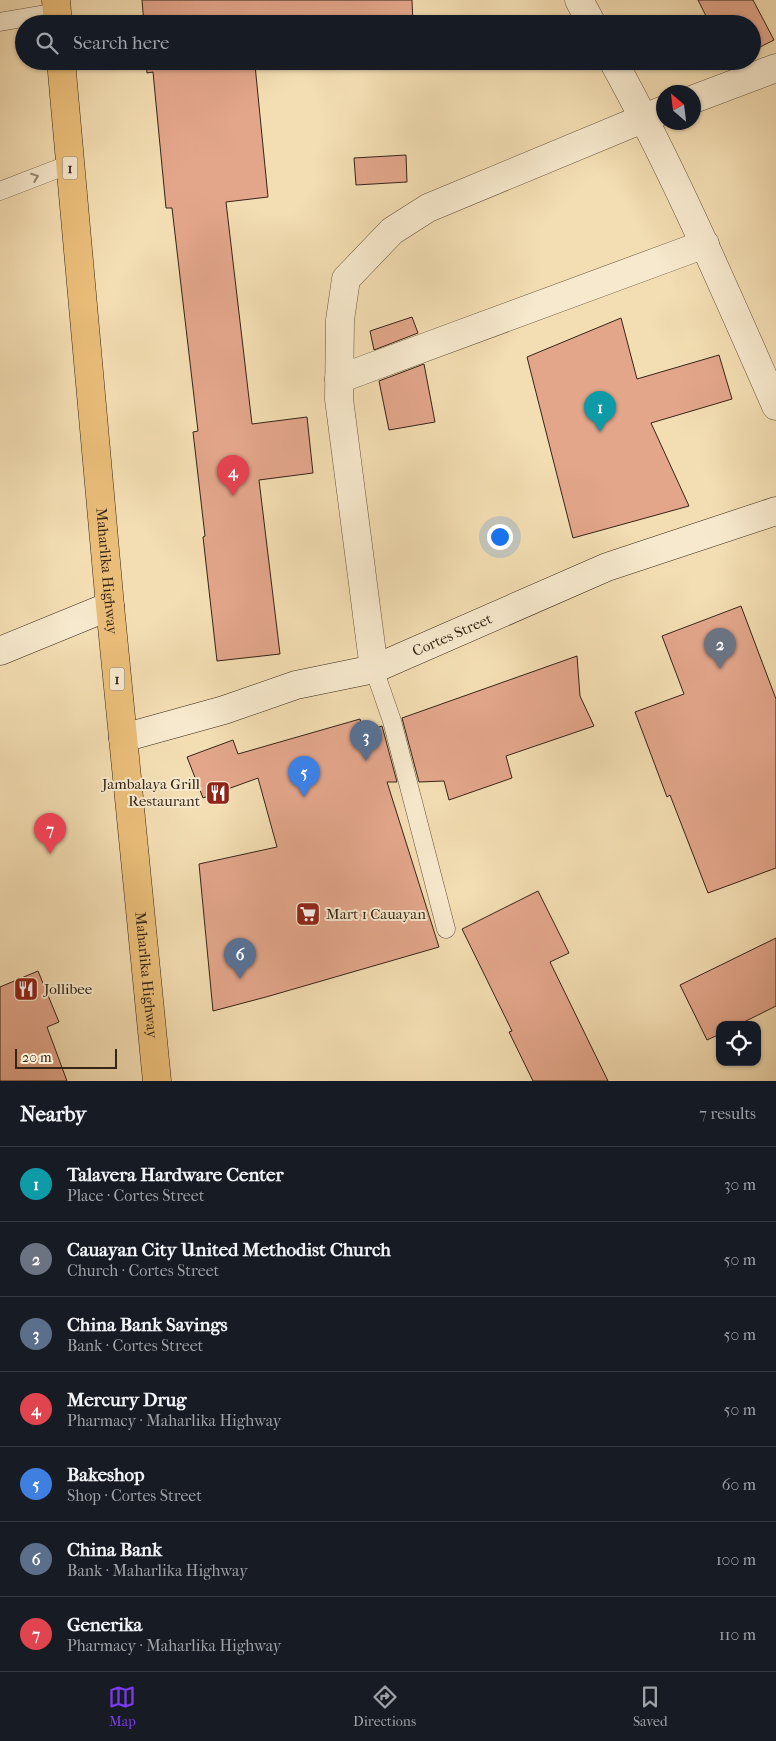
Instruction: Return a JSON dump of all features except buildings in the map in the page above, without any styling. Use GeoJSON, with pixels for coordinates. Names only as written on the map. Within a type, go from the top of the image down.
{"type":"FeatureCollection","features":[{"type":"Feature","properties":{"kind":"main road","name":"Maharlika Highway"},"geometry":{"type":"LineString","coordinates":[[62,70],[110,606],[157,1081]]}},
{"type":"Feature","properties":{"kind":"street"},"geometry":{"type":"LineString","coordinates":[[579,0],[587,15]]}},
{"type":"Feature","properties":{"kind":"street"},"geometry":{"type":"LineString","coordinates":[[701,96],[776,68]]}},
{"type":"Feature","properties":{"kind":"street"},"geometry":{"type":"LineString","coordinates":[[620,70],[654,114],[705,244],[776,406]]}},
{"type":"Feature","properties":{"kind":"street"},"geometry":{"type":"LineString","coordinates":[[374,669],[339,399],[340,320],[346,279],[392,230],[428,208],[654,114]]}},
{"type":"Feature","properties":{"kind":"street"},"geometry":{"type":"LineString","coordinates":[[339,379],[705,244]]}},
{"type":"Feature","properties":{"kind":"street","name":"Cortes Street"},"geometry":{"type":"LineString","coordinates":[[123,738],[224,710],[296,686],[374,669],[607,567],[776,510]]}},
{"type":"Feature","properties":{"kind":"street"},"geometry":{"type":"LineString","coordinates":[[0,651],[110,606]]}},
{"type":"Feature","properties":{"kind":"lane"},"geometry":{"type":"LineString","coordinates":[[40,15],[57,12]]}},
{"type":"Feature","properties":{"kind":"lane"},"geometry":{"type":"LineString","coordinates":[[0,22],[15,19]]}},
{"type":"Feature","properties":{"kind":"lane"},"geometry":{"type":"LineString","coordinates":[[0,191],[70,164]]}},
{"type":"Feature","properties":{"kind":"lane"},"geometry":{"type":"LineString","coordinates":[[374,669],[392,721],[446,929]]}},
{"type":"Feature","properties":{"kind":"place","name":"Talavera Hardware Center"},"geometry":{"type":"Point","coordinates":[600,432]}},
{"type":"Feature","properties":{"kind":"place","name":"Mercury Drug"},"geometry":{"type":"Point","coordinates":[233,496]}},
{"type":"Feature","properties":{"kind":"place","name":"Cauayan City United Methodist Church"},"geometry":{"type":"Point","coordinates":[720,669]}},
{"type":"Feature","properties":{"kind":"place","name":"China Bank Savings"},"geometry":{"type":"Point","coordinates":[366,761]}},
{"type":"Feature","properties":{"kind":"place","name":"Jambalaya Grill Restaurant"},"geometry":{"type":"Point","coordinates":[218,793]}},
{"type":"Feature","properties":{"kind":"place","name":"Bakeshop"},"geometry":{"type":"Point","coordinates":[304,797]}},
{"type":"Feature","properties":{"kind":"place","name":"Generika"},"geometry":{"type":"Point","coordinates":[50,854]}},
{"type":"Feature","properties":{"kind":"place","name":"Mart 1 Cauayan"},"geometry":{"type":"Point","coordinates":[308,914]}},
{"type":"Feature","properties":{"kind":"place","name":"China Bank"},"geometry":{"type":"Point","coordinates":[240,979]}},
{"type":"Feature","properties":{"kind":"place","name":"Jollibee"},"geometry":{"type":"Point","coordinates":[26,989]}}]}
